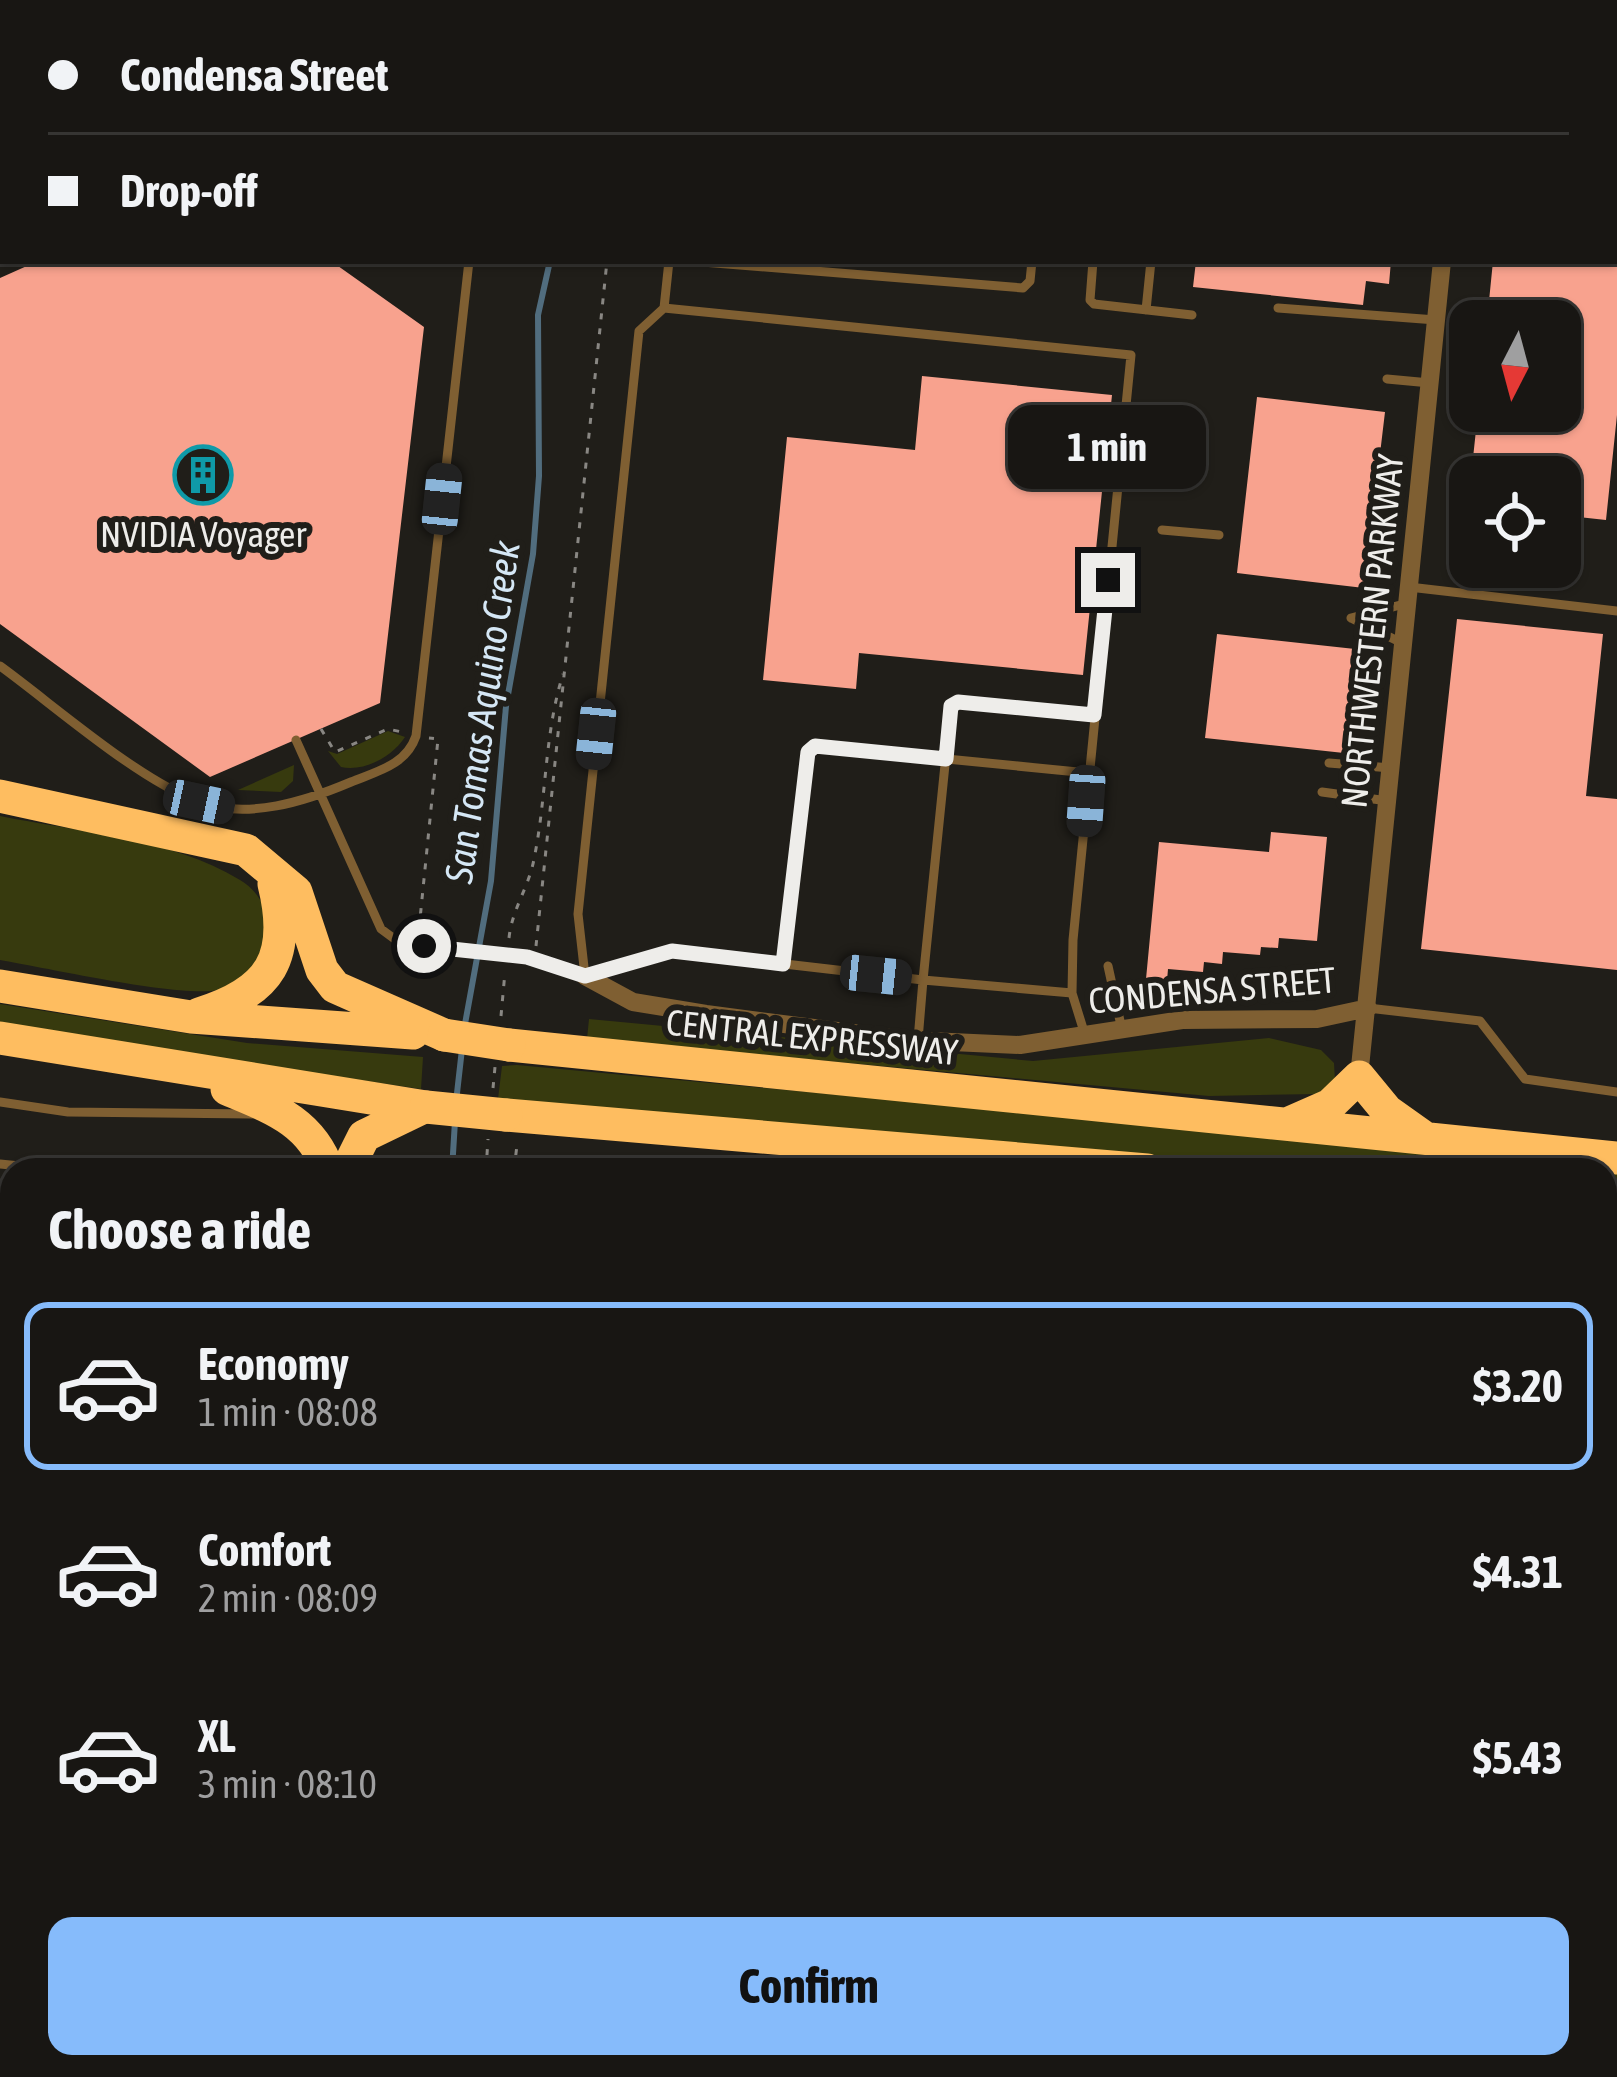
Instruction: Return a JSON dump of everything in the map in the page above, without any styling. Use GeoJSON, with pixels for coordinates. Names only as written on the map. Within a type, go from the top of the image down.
{"type":"FeatureCollection","features":[{"type":"Feature","properties":{"kind":"highway"},"geometry":{"type":"LineString","coordinates":[[0,796],[246,850],[296,892],[322,970],[335,987],[444,1035]]}},
{"type":"Feature","properties":{"kind":"highway"},"geometry":{"type":"LineString","coordinates":[[191,1017],[230,1005],[260,983],[274,965],[284,921],[271,870]]}},
{"type":"Feature","properties":{"kind":"highway","name":"CENTRAL EXPRESSWAY"},"geometry":{"type":"LineString","coordinates":[[0,986],[191,1017],[444,1035],[501,1046],[1617,1158]]}},
{"type":"Feature","properties":{"kind":"highway"},"geometry":{"type":"LineString","coordinates":[[0,1038],[187,1072],[495,1116],[1012,1158]]}},
{"type":"Feature","properties":{"kind":"highway"},"geometry":{"type":"LineString","coordinates":[[187,1072],[282,1114],[314,1138],[323,1158]]}},
{"type":"Feature","properties":{"kind":"highway"},"geometry":{"type":"LineString","coordinates":[[1284,1125],[1330,1105],[1359,1077],[1387,1111],[1426,1139]]}},
{"type":"Feature","properties":{"kind":"highway"},"geometry":{"type":"LineString","coordinates":[[353,1158],[364,1136],[426,1106]]}},
{"type":"Feature","properties":{"kind":"highway"},"geometry":{"type":"LineString","coordinates":[[799,1139],[818,1158]]}},
{"type":"Feature","properties":{"kind":"street","name":"NORTHWESTERN PARKWAY"},"geometry":{"type":"LineString","coordinates":[[1359,1077],[1442,264]]}},
{"type":"Feature","properties":{"kind":"street","name":"CONDENSA STREET"},"geometry":{"type":"LineString","coordinates":[[585,976],[633,1002],[918,1040],[1020,1045],[1182,1020],[1317,1019],[1368,1008]]}},
{"type":"Feature","properties":{"kind":"lane"},"geometry":{"type":"LineString","coordinates":[[0,666],[162,782],[199,802],[268,806],[320,795],[394,765],[416,736],[469,264]]}},
{"type":"Feature","properties":{"kind":"lane"},"geometry":{"type":"LineString","coordinates":[[669,264],[664,308],[639,331],[578,914],[585,976],[672,951],[1072,993]]}},
{"type":"Feature","properties":{"kind":"lane"},"geometry":{"type":"LineString","coordinates":[[727,264],[1023,288],[1030,281],[1032,264]]}},
{"type":"Feature","properties":{"kind":"lane"},"geometry":{"type":"LineString","coordinates":[[1094,264],[1090,300],[1192,316]]}},
{"type":"Feature","properties":{"kind":"lane"},"geometry":{"type":"LineString","coordinates":[[1146,310],[1151,264]]}},
{"type":"Feature","properties":{"kind":"lane"},"geometry":{"type":"LineString","coordinates":[[664,308],[1131,356],[1088,773],[1072,993],[1085,1035]]}},
{"type":"Feature","properties":{"kind":"lane"},"geometry":{"type":"LineString","coordinates":[[1279,308],[1436,320]]}},
{"type":"Feature","properties":{"kind":"lane"},"geometry":{"type":"LineString","coordinates":[[1388,380],[1430,383]]}},
{"type":"Feature","properties":{"kind":"lane"},"geometry":{"type":"LineString","coordinates":[[1162,530],[1219,535]]}},
{"type":"Feature","properties":{"kind":"lane"},"geometry":{"type":"LineString","coordinates":[[1404,644],[1351,618],[1409,595],[1617,611]]}},
{"type":"Feature","properties":{"kind":"lane"},"geometry":{"type":"LineString","coordinates":[[918,1040],[951,706],[958,702],[1094,715]]}},
{"type":"Feature","properties":{"kind":"lane"},"geometry":{"type":"LineString","coordinates":[[296,740],[320,795]]}},
{"type":"Feature","properties":{"kind":"lane"},"geometry":{"type":"LineString","coordinates":[[783,964],[808,752],[815,746],[1088,773]]}},
{"type":"Feature","properties":{"kind":"lane"},"geometry":{"type":"LineString","coordinates":[[1329,763],[1391,768]]}},
{"type":"Feature","properties":{"kind":"lane"},"geometry":{"type":"LineString","coordinates":[[1322,792],[1388,801]]}},
{"type":"Feature","properties":{"kind":"lane","name":"CONDENSA STREET"},"geometry":{"type":"LineString","coordinates":[[320,795],[381,929],[398,947],[531,958],[585,976]]}},
{"type":"Feature","properties":{"kind":"lane"},"geometry":{"type":"LineString","coordinates":[[1108,966],[1122,1030]]}},
{"type":"Feature","properties":{"kind":"lane"},"geometry":{"type":"LineString","coordinates":[[1368,1008],[1480,1021],[1526,1079],[1617,1092]]}},
{"type":"Feature","properties":{"kind":"lane"},"geometry":{"type":"LineString","coordinates":[[0,1102],[68,1112],[282,1114]]}},
{"type":"Feature","properties":{"kind":"path"},"geometry":{"type":"LineString","coordinates":[[531,958],[608,264]]}},
{"type":"Feature","properties":{"kind":"path"},"geometry":{"type":"LineString","coordinates":[[509,940],[511,916],[535,857],[548,732],[566,666]]}},
{"type":"Feature","properties":{"kind":"path"},"geometry":{"type":"LineString","coordinates":[[321,729],[335,752],[388,729],[438,740],[418,927],[425,934],[426,946]]}},
{"type":"Feature","properties":{"kind":"path"},"geometry":{"type":"LineString","coordinates":[[488,1158],[506,964]]}},
{"type":"Feature","properties":{"kind":"green space"},"geometry":{"type":"Polygon","coordinates":[[[388,731],[405,737],[393,751],[368,765],[341,767],[328,751],[337,754],[388,731]]]}},
{"type":"Feature","properties":{"kind":"green space"},"geometry":{"type":"Polygon","coordinates":[[[294,765],[293,781],[281,792],[238,790],[294,765]]]}},
{"type":"Feature","properties":{"kind":"green space"},"geometry":{"type":"Polygon","coordinates":[[[0,816],[154,846],[240,880],[264,908],[268,924],[262,958],[237,984],[200,991],[0,960],[0,816]]]}},
{"type":"Feature","properties":{"kind":"green space"},"geometry":{"type":"Polygon","coordinates":[[[0,1004],[247,1043],[423,1057],[421,1089],[0,1027],[0,1004]]]}},
{"type":"Feature","properties":{"kind":"green space"},"geometry":{"type":"Polygon","coordinates":[[[589,1019],[1033,1061],[1269,1038],[1321,1050],[1334,1063],[1335,1082],[1317,1094],[1209,1096],[587,1039],[589,1019]]]}},
{"type":"Feature","properties":{"kind":"green space"},"geometry":{"type":"Polygon","coordinates":[[[502,1066],[1520,1158],[1139,1158],[498,1099],[502,1066]]]}},
{"type":"Feature","properties":{"kind":"building","name":"NVIDIA Voyager"},"geometry":{"type":"Polygon","coordinates":[[[31,264],[335,264],[424,327],[380,703],[210,777],[0,624],[0,278],[31,264]]]}},
{"type":"Feature","properties":{"kind":"building"},"geometry":{"type":"Polygon","coordinates":[[[1196,264],[1391,264],[1389,284],[1366,281],[1363,305],[1193,287],[1196,264]]]}},
{"type":"Feature","properties":{"kind":"building"},"geometry":{"type":"Polygon","coordinates":[[[1493,264],[1617,264],[1617,415],[1606,520],[1581,517],[1581,456],[1473,456],[1476,432],[1581,432],[1581,300],[1489,300],[1493,264]]]}},
{"type":"Feature","properties":{"kind":"building"},"geometry":{"type":"Polygon","coordinates":[[[922,376],[1112,395],[1083,675],[859,653],[856,689],[763,680],[787,437],[915,450],[922,376]]]}},
{"type":"Feature","properties":{"kind":"building"},"geometry":{"type":"Polygon","coordinates":[[[1257,397],[1385,412],[1364,588],[1237,573],[1257,397]]]}},
{"type":"Feature","properties":{"kind":"building"},"geometry":{"type":"Polygon","coordinates":[[[1457,619],[1603,634],[1586,796],[1617,799],[1617,970],[1421,949],[1457,619]]]}},
{"type":"Feature","properties":{"kind":"building"},"geometry":{"type":"Polygon","coordinates":[[[1217,634],[1355,649],[1344,753],[1205,738],[1217,634]]]}},
{"type":"Feature","properties":{"kind":"building"},"geometry":{"type":"Polygon","coordinates":[[[1271,832],[1327,837],[1317,941],[1279,938],[1278,948],[1261,947],[1260,955],[1223,952],[1222,964],[1204,962],[1203,972],[1168,969],[1167,981],[1146,979],[1159,842],[1269,852],[1271,832]]]}},
{"type":"Feature","properties":{"kind":"waterway","name":"San Tomas Aquino Creek"},"geometry":{"type":"LineString","coordinates":[[465,1024],[491,881],[506,706],[533,554],[539,476],[538,315],[549,264]]}},
{"type":"Feature","properties":{"kind":"waterway","name":"San Tomas Aquino Creek"},"geometry":{"type":"LineString","coordinates":[[456,1102],[462,1049]]}},
{"type":"Feature","properties":{"kind":"waterway","name":"San Tomas Aquino Creek"},"geometry":{"type":"LineString","coordinates":[[453,1158],[455,1121]]}},
{"type":"Feature","properties":{"kind":"place","name":"NVIDIA Voyager"},"geometry":{"type":"Point","coordinates":[203,475]}},
{"type":"Feature","properties":{"kind":"route"},"geometry":{"type":"LineString","coordinates":[[424,946],[527,957],[585,976],[672,951],[783,964],[808,752],[815,746],[946,759],[951,706],[958,702],[1094,715],[1108,580]]}}]}
